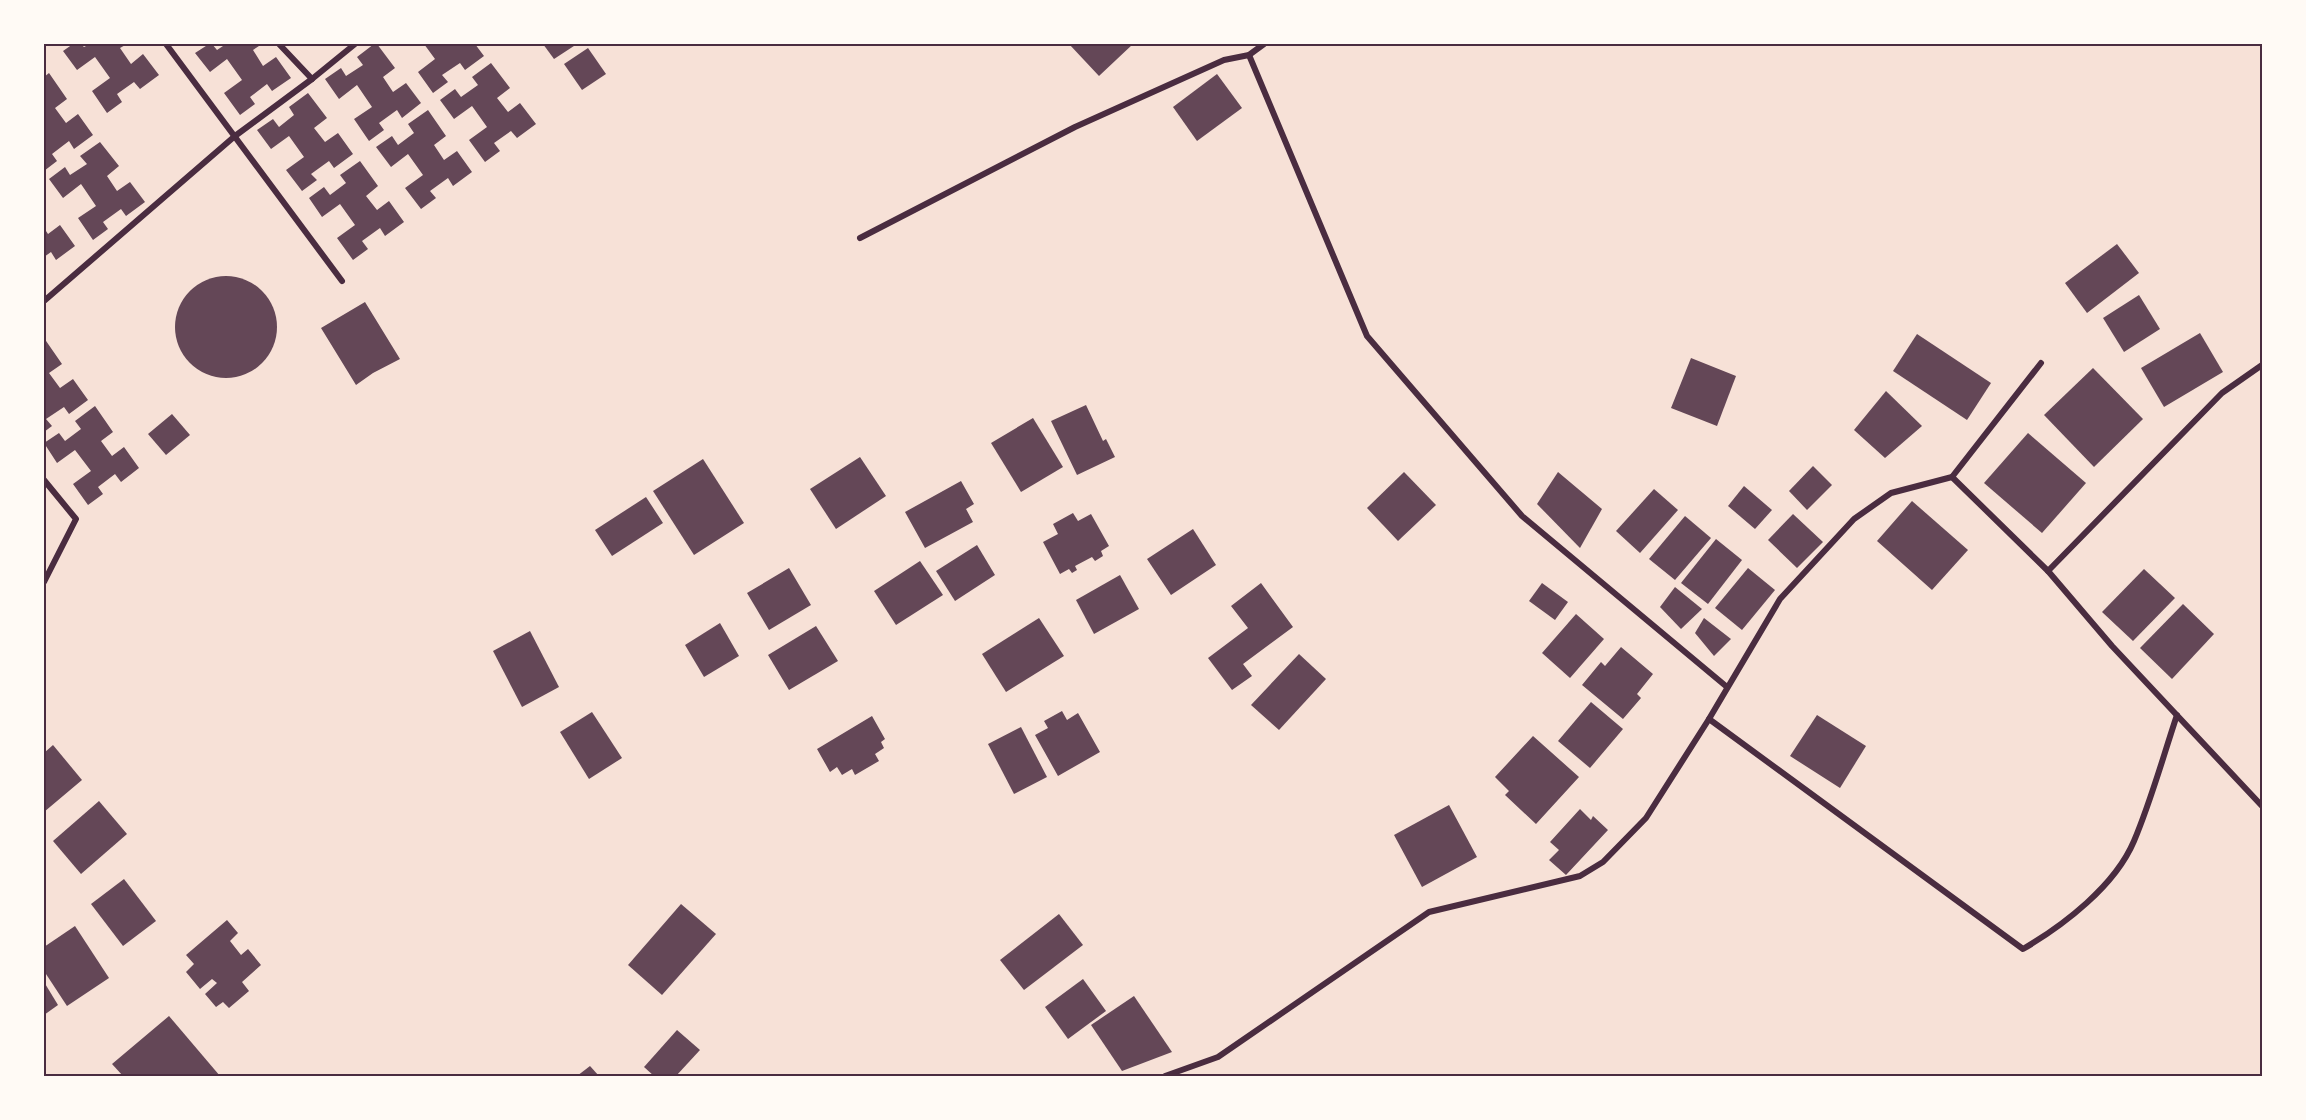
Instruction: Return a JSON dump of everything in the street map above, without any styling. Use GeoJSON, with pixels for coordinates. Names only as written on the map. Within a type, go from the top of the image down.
{"type":"FeatureCollection","features":[{"type":"Feature","properties":{"kind":"street"},"geometry":{"type":"LineString","coordinates":[[166,44],[342,281]]}},
{"type":"Feature","properties":{"kind":"street"},"geometry":{"type":"LineString","coordinates":[[279,44],[312,79]]}},
{"type":"Feature","properties":{"kind":"street"},"geometry":{"type":"LineString","coordinates":[[44,301],[235,136],[355,44]]}},
{"type":"Feature","properties":{"kind":"street"},"geometry":{"type":"LineString","coordinates":[[860,238],[1075,127],[1224,60],[1250,55],[1264,44]]}},
{"type":"Feature","properties":{"kind":"street"},"geometry":{"type":"LineString","coordinates":[[1250,55],[1367,336],[1522,516],[1727,687]]}},
{"type":"Feature","properties":{"kind":"street"},"geometry":{"type":"LineString","coordinates":[[1165,1077],[1218,1057],[1429,912],[1580,876],[1603,862],[1646,818],[1709,719],[1780,599],[1854,519],[1891,493],[1952,477],[2041,363]]}},
{"type":"Feature","properties":{"kind":"street"},"geometry":{"type":"LineString","coordinates":[[2048,571],[2222,393],[2262,366]]}},
{"type":"Feature","properties":{"kind":"street"},"geometry":{"type":"LineString","coordinates":[[1952,477],[2048,571],[2112,646],[2262,806]]}},
{"type":"Feature","properties":{"kind":"street"},"geometry":{"type":"LineString","coordinates":[[44,480],[76,519],[44,582]]}},
{"type":"Feature","properties":{"kind":"street"},"geometry":{"type":"LineString","coordinates":[[1709,719],[2023,949],[2055,930],[2109,880],[2133,843],[2177,715]]}},
{"type":"Feature","properties":{"kind":"building"},"geometry":{"type":"Polygon","coordinates":[[[73,44],[81,44],[84,47],[90,44],[127,44],[120,48],[131,64],[143,54],[159,75],[140,89],[134,82],[117,94],[122,102],[107,113],[92,91],[110,78],[95,57],[77,70],[63,51],[73,44]]]}},
{"type":"Feature","properties":{"kind":"building"},"geometry":{"type":"Polygon","coordinates":[[[209,44],[217,50],[226,44],[262,44],[253,50],[263,66],[276,57],[291,78],[272,91],[267,84],[250,97],[255,104],[240,115],[224,93],[242,80],[227,59],[210,72],[195,53],[209,44]]]}},
{"type":"Feature","properties":{"kind":"building"},"geometry":{"type":"Polygon","coordinates":[[[377,44],[395,68],[383,77],[393,92],[406,83],[421,103],[402,118],[397,110],[379,123],[384,130],[369,141],[354,119],[372,107],[357,85],[339,99],[325,79],[341,68],[346,76],[363,65],[357,57],[377,44]]]}},
{"type":"Feature","properties":{"kind":"building"},"geometry":{"type":"Polygon","coordinates":[[[424,44],[475,44],[484,56],[465,70],[460,63],[442,75],[448,82],[433,93],[418,72],[435,59],[424,44]]]}},
{"type":"Feature","properties":{"kind":"building"},"geometry":{"type":"Polygon","coordinates":[[[543,44],[577,44],[554,59],[543,44]]]}},
{"type":"Feature","properties":{"kind":"building"},"geometry":{"type":"Polygon","coordinates":[[[1069,44],[1133,44],[1099,76],[1069,44]]]}},
{"type":"Feature","properties":{"kind":"building"},"geometry":{"type":"Polygon","coordinates":[[[588,48],[606,74],[582,90],[564,64],[588,48]]]}},
{"type":"Feature","properties":{"kind":"building"},"geometry":{"type":"Polygon","coordinates":[[[491,63],[510,88],[497,98],[508,112],[520,103],[536,124],[517,138],[511,131],[494,143],[500,151],[485,162],[469,140],[487,127],[472,106],[454,119],[440,100],[455,89],[461,97],[478,85],[472,77],[491,63]]]}},
{"type":"Feature","properties":{"kind":"building"},"geometry":{"type":"Polygon","coordinates":[[[49,73],[67,99],[55,108],[66,123],[78,114],[93,135],[74,149],[69,141],[52,154],[57,161],[44,171],[44,77],[49,73]]]}},
{"type":"Feature","properties":{"kind":"building"},"geometry":{"type":"Polygon","coordinates":[[[1217,74],[1242,108],[1197,141],[1173,107],[1217,74]]]}},
{"type":"Feature","properties":{"kind":"building"},"geometry":{"type":"Polygon","coordinates":[[[308,93],[327,118],[314,128],[325,142],[338,133],[353,154],[334,168],[329,161],[311,174],[317,180],[302,191],[286,170],[304,157],[289,136],[271,149],[257,130],[273,119],[279,127],[294,115],[289,107],[308,93]]]}},
{"type":"Feature","properties":{"kind":"building"},"geometry":{"type":"Polygon","coordinates":[[[428,110],[446,136],[434,145],[444,160],[457,151],[472,172],[453,186],[448,178],[430,191],[436,198],[421,209],[405,188],[423,175],[408,154],[391,167],[376,147],[392,136],[398,145],[414,133],[408,124],[428,110]]]}},
{"type":"Feature","properties":{"kind":"building"},"geometry":{"type":"Polygon","coordinates":[[[100,142],[119,166],[107,176],[117,191],[130,182],[145,202],[126,216],[121,209],[103,222],[108,229],[93,240],[78,218],[96,206],[81,184],[63,198],[49,179],[65,167],[70,175],[87,164],[80,156],[100,142]]]}},
{"type":"Feature","properties":{"kind":"building"},"geometry":{"type":"Polygon","coordinates":[[[360,161],[378,186],[366,196],[377,210],[389,201],[404,222],[385,236],[380,228],[362,241],[368,249],[353,260],[337,238],[355,225],[340,204],[322,217],[309,198],[324,187],[330,195],[346,183],[340,175],[360,161]]]}},
{"type":"Feature","properties":{"kind":"building"},"geometry":{"type":"Polygon","coordinates":[[[60,225],[75,246],[56,260],[51,252],[44,257],[44,228],[48,234],[60,225]]]}},
{"type":"Feature","properties":{"kind":"building"},"geometry":{"type":"Polygon","coordinates":[[[2117,244],[2139,273],[2087,313],[2065,283],[2117,244]]]}},
{"type":"Feature","properties":{"kind":"building"},"geometry":{"type":"Polygon","coordinates":[[[226,276],[245,280],[262,291],[273,308],[277,327],[273,346],[262,363],[245,374],[226,378],[207,374],[190,363],[179,346],[175,327],[179,308],[190,291],[207,280],[226,276]]]}},
{"type":"Feature","properties":{"kind":"building"},"geometry":{"type":"Polygon","coordinates":[[[2139,295],[2160,329],[2124,352],[2103,318],[2139,295]]]}},
{"type":"Feature","properties":{"kind":"building"},"geometry":{"type":"Polygon","coordinates":[[[365,302],[400,359],[356,385],[321,328],[365,302]]]}},
{"type":"Feature","properties":{"kind":"building"},"geometry":{"type":"Polygon","coordinates":[[[2200,333],[2223,372],[2164,407],[2141,368],[2200,333]]]}},
{"type":"Feature","properties":{"kind":"building"},"geometry":{"type":"Polygon","coordinates":[[[1917,334],[1991,383],[1967,420],[1893,371],[1917,334]]]}},
{"type":"Feature","properties":{"kind":"building"},"geometry":{"type":"Polygon","coordinates":[[[44,338],[62,364],[49,373],[60,388],[73,379],[88,400],[69,414],[64,407],[46,419],[52,426],[44,432],[44,338]]]}},
{"type":"Feature","properties":{"kind":"building"},"geometry":{"type":"Polygon","coordinates":[[[1691,358],[1736,376],[1717,426],[1671,408],[1691,358]]]}},
{"type":"Feature","properties":{"kind":"building"},"geometry":{"type":"Polygon","coordinates":[[[2093,368],[2143,419],[2094,467],[2044,415],[2093,368]]]}},
{"type":"Feature","properties":{"kind":"building"},"geometry":{"type":"Polygon","coordinates":[[[1886,391],[1922,426],[1885,458],[1854,430],[1886,391]]]}},
{"type":"Feature","properties":{"kind":"building"},"geometry":{"type":"Polygon","coordinates":[[[1086,405],[1103,441],[1106,439],[1115,457],[1077,475],[1051,421],[1086,405]]]}},
{"type":"Feature","properties":{"kind":"building"},"geometry":{"type":"Polygon","coordinates":[[[95,406],[113,432],[101,441],[112,456],[124,447],[139,468],[121,482],[115,474],[98,487],[103,494],[88,505],[73,484],[91,471],[75,450],[57,463],[44,443],[59,433],[65,441],[81,429],[75,421],[95,406]]]}},
{"type":"Feature","properties":{"kind":"building"},"geometry":{"type":"Polygon","coordinates":[[[172,414],[190,435],[166,455],[148,434],[172,414]]]}},
{"type":"Feature","properties":{"kind":"building"},"geometry":{"type":"Polygon","coordinates":[[[1033,418],[1063,467],[1021,492],[991,443],[1033,418]]]}},
{"type":"Feature","properties":{"kind":"building"},"geometry":{"type":"Polygon","coordinates":[[[2028,433],[2086,483],[2042,533],[1984,483],[2028,433]]]}},
{"type":"Feature","properties":{"kind":"building"},"geometry":{"type":"Polygon","coordinates":[[[860,457],[886,496],[836,529],[810,489],[860,457]]]}},
{"type":"Feature","properties":{"kind":"building"},"geometry":{"type":"Polygon","coordinates":[[[703,459],[744,523],[694,555],[653,491],[703,459]]]}},
{"type":"Feature","properties":{"kind":"building"},"geometry":{"type":"Polygon","coordinates":[[[1813,466],[1832,485],[1807,510],[1789,491],[1813,466]]]}},
{"type":"Feature","properties":{"kind":"building"},"geometry":{"type":"Polygon","coordinates":[[[1404,472],[1436,505],[1398,541],[1367,508],[1404,472]]]}},
{"type":"Feature","properties":{"kind":"building"},"geometry":{"type":"Polygon","coordinates":[[[1558,472],[1602,509],[1580,548],[1537,504],[1558,472]]]}},
{"type":"Feature","properties":{"kind":"building"},"geometry":{"type":"Polygon","coordinates":[[[961,481],[974,504],[966,509],[973,522],[925,548],[905,512],[961,481]]]}},
{"type":"Feature","properties":{"kind":"building"},"geometry":{"type":"Polygon","coordinates":[[[1744,486],[1772,510],[1755,529],[1728,506],[1744,486]]]}},
{"type":"Feature","properties":{"kind":"building"},"geometry":{"type":"Polygon","coordinates":[[[1654,489],[1678,510],[1640,553],[1616,531],[1654,489]]]}},
{"type":"Feature","properties":{"kind":"building"},"geometry":{"type":"Polygon","coordinates":[[[646,497],[663,523],[612,556],[595,530],[646,497]]]}},
{"type":"Feature","properties":{"kind":"building"},"geometry":{"type":"Polygon","coordinates":[[[1912,501],[1968,550],[1932,590],[1877,541],[1912,501]]]}},
{"type":"Feature","properties":{"kind":"building"},"geometry":{"type":"Polygon","coordinates":[[[1073,513],[1078,521],[1091,514],[1109,546],[1101,551],[1103,556],[1095,561],[1092,557],[1075,566],[1077,570],[1072,573],[1069,569],[1060,574],[1043,542],[1058,534],[1053,524],[1073,513]]]}},
{"type":"Feature","properties":{"kind":"building"},"geometry":{"type":"Polygon","coordinates":[[[1793,514],[1823,542],[1797,568],[1768,540],[1793,514]]]}},
{"type":"Feature","properties":{"kind":"building"},"geometry":{"type":"Polygon","coordinates":[[[1685,516],[1711,538],[1675,580],[1649,559],[1685,516]]]}},
{"type":"Feature","properties":{"kind":"building"},"geometry":{"type":"Polygon","coordinates":[[[1193,529],[1216,565],[1171,595],[1147,559],[1193,529]]]}},
{"type":"Feature","properties":{"kind":"building"},"geometry":{"type":"Polygon","coordinates":[[[1716,539],[1742,560],[1708,604],[1681,583],[1716,539]]]}},
{"type":"Feature","properties":{"kind":"building"},"geometry":{"type":"Polygon","coordinates":[[[977,545],[995,575],[955,601],[936,571],[977,545]]]}},
{"type":"Feature","properties":{"kind":"building"},"geometry":{"type":"Polygon","coordinates":[[[920,561],[943,595],[896,625],[874,591],[920,561]]]}},
{"type":"Feature","properties":{"kind":"building"},"geometry":{"type":"Polygon","coordinates":[[[789,568],[811,605],[769,630],[747,593],[789,568]]]}},
{"type":"Feature","properties":{"kind":"building"},"geometry":{"type":"Polygon","coordinates":[[[1748,568],[1775,590],[1742,630],[1715,608],[1748,568]]]}},
{"type":"Feature","properties":{"kind":"building"},"geometry":{"type":"Polygon","coordinates":[[[2144,569],[2175,598],[2133,641],[2102,612],[2144,569]]]}},
{"type":"Feature","properties":{"kind":"building"},"geometry":{"type":"Polygon","coordinates":[[[1120,575],[1139,609],[1094,634],[1076,600],[1120,575]]]}},
{"type":"Feature","properties":{"kind":"building"},"geometry":{"type":"Polygon","coordinates":[[[1261,583],[1293,627],[1243,664],[1252,676],[1232,690],[1208,658],[1248,628],[1231,606],[1261,583]]]}},
{"type":"Feature","properties":{"kind":"building"},"geometry":{"type":"Polygon","coordinates":[[[1542,583],[1568,602],[1555,620],[1529,601],[1542,583]]]}},
{"type":"Feature","properties":{"kind":"building"},"geometry":{"type":"Polygon","coordinates":[[[1675,587],[1702,609],[1681,629],[1660,607],[1675,587]]]}},
{"type":"Feature","properties":{"kind":"building"},"geometry":{"type":"Polygon","coordinates":[[[2183,604],[2214,634],[2172,679],[2140,648],[2183,604]]]}},
{"type":"Feature","properties":{"kind":"building"},"geometry":{"type":"Polygon","coordinates":[[[1576,614],[1604,639],[1570,678],[1542,653],[1576,614]]]}},
{"type":"Feature","properties":{"kind":"building"},"geometry":{"type":"Polygon","coordinates":[[[1039,618],[1064,656],[1006,692],[982,654],[1039,618]]]}},
{"type":"Feature","properties":{"kind":"building"},"geometry":{"type":"Polygon","coordinates":[[[1704,618],[1731,639],[1714,656],[1695,633],[1704,618]]]}},
{"type":"Feature","properties":{"kind":"building"},"geometry":{"type":"Polygon","coordinates":[[[720,623],[739,656],[704,677],[685,645],[720,623]]]}},
{"type":"Feature","properties":{"kind":"building"},"geometry":{"type":"Polygon","coordinates":[[[816,626],[838,661],[789,690],[768,655],[816,626]]]}},
{"type":"Feature","properties":{"kind":"building"},"geometry":{"type":"Polygon","coordinates":[[[530,631],[559,687],[522,707],[493,651],[530,631]]]}},
{"type":"Feature","properties":{"kind":"building"},"geometry":{"type":"Polygon","coordinates":[[[1621,647],[1653,674],[1637,694],[1641,698],[1623,719],[1582,685],[1601,662],[1605,666],[1621,647]]]}},
{"type":"Feature","properties":{"kind":"building"},"geometry":{"type":"Polygon","coordinates":[[[1299,654],[1326,679],[1279,730],[1251,705],[1299,654]]]}},
{"type":"Feature","properties":{"kind":"building"},"geometry":{"type":"Polygon","coordinates":[[[1591,702],[1623,729],[1590,768],[1558,741],[1591,702]]]}},
{"type":"Feature","properties":{"kind":"building"},"geometry":{"type":"Polygon","coordinates":[[[1062,711],[1067,720],[1078,713],[1100,752],[1058,776],[1035,735],[1048,728],[1044,721],[1062,711]]]}},
{"type":"Feature","properties":{"kind":"building"},"geometry":{"type":"Polygon","coordinates":[[[592,712],[622,758],[589,779],[560,732],[592,712]]]}},
{"type":"Feature","properties":{"kind":"building"},"geometry":{"type":"Polygon","coordinates":[[[1817,715],[1866,746],[1840,788],[1790,756],[1817,715]]]}},
{"type":"Feature","properties":{"kind":"building"},"geometry":{"type":"Polygon","coordinates":[[[872,716],[885,739],[881,742],[884,748],[875,754],[879,761],[855,775],[852,769],[842,775],[837,767],[830,772],[817,749],[872,716]]]}},
{"type":"Feature","properties":{"kind":"building"},"geometry":{"type":"Polygon","coordinates":[[[1021,727],[1047,777],[1014,794],[988,744],[1021,727]]]}},
{"type":"Feature","properties":{"kind":"building"},"geometry":{"type":"Polygon","coordinates":[[[1533,736],[1579,777],[1536,824],[1505,795],[1509,791],[1495,777],[1533,736]]]}},
{"type":"Feature","properties":{"kind":"building"},"geometry":{"type":"Polygon","coordinates":[[[53,745],[82,780],[44,812],[44,753],[53,745]]]}},
{"type":"Feature","properties":{"kind":"building"},"geometry":{"type":"Polygon","coordinates":[[[99,801],[127,834],[81,874],[53,841],[99,801]]]}},
{"type":"Feature","properties":{"kind":"building"},"geometry":{"type":"Polygon","coordinates":[[[1449,805],[1477,857],[1422,887],[1394,835],[1449,805]]]}},
{"type":"Feature","properties":{"kind":"building"},"geometry":{"type":"Polygon","coordinates":[[[1580,809],[1591,820],[1593,816],[1608,830],[1566,875],[1549,860],[1559,850],[1550,842],[1580,809]]]}},
{"type":"Feature","properties":{"kind":"building"},"geometry":{"type":"Polygon","coordinates":[[[124,879],[156,921],[123,946],[91,904],[124,879]]]}},
{"type":"Feature","properties":{"kind":"building"},"geometry":{"type":"Polygon","coordinates":[[[681,904],[716,934],[662,995],[628,965],[681,904]]]}},
{"type":"Feature","properties":{"kind":"building"},"geometry":{"type":"Polygon","coordinates":[[[1059,914],[1083,945],[1024,990],[1000,960],[1059,914]]]}},
{"type":"Feature","properties":{"kind":"building"},"geometry":{"type":"Polygon","coordinates":[[[227,920],[238,933],[230,941],[241,955],[248,949],[261,965],[242,982],[249,991],[229,1008],[223,1002],[216,1007],[205,994],[217,983],[212,979],[200,989],[186,972],[194,964],[186,955],[227,920]]]}},
{"type":"Feature","properties":{"kind":"building"},"geometry":{"type":"Polygon","coordinates":[[[75,926],[109,978],[67,1006],[44,971],[44,947],[75,926]]]}},
{"type":"Feature","properties":{"kind":"building"},"geometry":{"type":"Polygon","coordinates":[[[1083,979],[1106,1011],[1068,1039],[1045,1007],[1083,979]]]}},
{"type":"Feature","properties":{"kind":"building"},"geometry":{"type":"Polygon","coordinates":[[[44,982],[58,1005],[44,1015],[44,982]]]}},
{"type":"Feature","properties":{"kind":"building"},"geometry":{"type":"Polygon","coordinates":[[[1134,996],[1172,1052],[1122,1071],[1091,1025],[1134,996]]]}},
{"type":"Feature","properties":{"kind":"building"},"geometry":{"type":"Polygon","coordinates":[[[169,1016],[220,1076],[123,1076],[112,1064],[169,1016]]]}},
{"type":"Feature","properties":{"kind":"building"},"geometry":{"type":"Polygon","coordinates":[[[677,1030],[700,1050],[676,1076],[654,1076],[644,1067],[677,1030]]]}},
{"type":"Feature","properties":{"kind":"building"},"geometry":{"type":"Polygon","coordinates":[[[590,1066],[599,1076],[577,1076],[590,1066]]]}}]}
